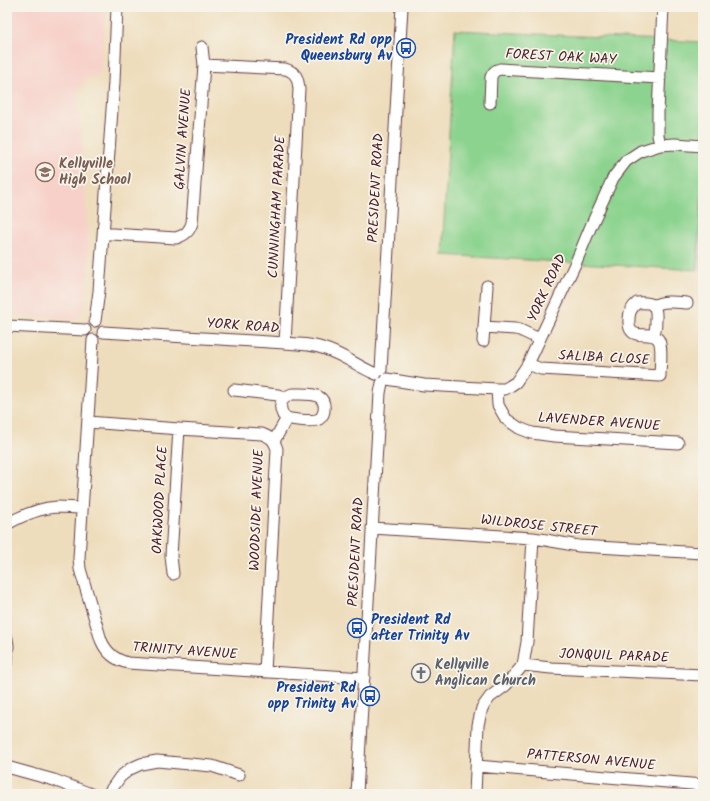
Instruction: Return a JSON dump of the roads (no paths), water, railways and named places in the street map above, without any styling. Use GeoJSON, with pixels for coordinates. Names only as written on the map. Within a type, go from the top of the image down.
{"type":"FeatureCollection","features":[{"type":"Feature","properties":{"kind":"street"},"geometry":{"type":"LineString","coordinates":[[95,321],[99,291],[114,82],[117,7]]}},
{"type":"Feature","properties":{"kind":"street","name":"PRESIDENT ROAD"},"geometry":{"type":"LineString","coordinates":[[357,794],[402,7]]}},
{"type":"Feature","properties":{"kind":"street"},"geometry":{"type":"LineString","coordinates":[[660,145],[658,135],[658,112],[663,7]]}},
{"type":"Feature","properties":{"kind":"street","name":"GALVIN AVENUE"},"geometry":{"type":"LineString","coordinates":[[103,234],[176,238],[190,236],[204,65],[202,46]]}},
{"type":"Feature","properties":{"kind":"street","name":"CUNNINGHAM PARADE"},"geometry":{"type":"LineString","coordinates":[[204,65],[285,69],[293,72],[298,71],[299,88],[285,343]]}},
{"type":"Feature","properties":{"kind":"street","name":"FOREST OAK WAY"},"geometry":{"type":"LineString","coordinates":[[490,103],[491,77],[495,70],[500,69],[660,78]]}},
{"type":"Feature","properties":{"kind":"street","name":"YORK ROAD"},"geometry":{"type":"LineString","coordinates":[[103,332],[313,346],[328,349],[381,376],[424,385],[505,389],[516,382],[528,364],[576,262],[613,178],[626,161],[641,151],[660,145],[675,144],[703,146]]}},
{"type":"Feature","properties":{"kind":"street"},"geometry":{"type":"LineString","coordinates":[[483,341],[487,286]]}},
{"type":"Feature","properties":{"kind":"street","name":"SALIBA CLOSE"},"geometry":{"type":"LineString","coordinates":[[653,306],[665,302],[687,303]]}},
{"type":"Feature","properties":{"kind":"street","name":"SALIBA CLOSE"},"geometry":{"type":"LineString","coordinates":[[528,364],[541,369],[660,376],[660,345],[658,339],[653,335],[639,335],[634,333],[630,330],[628,324],[629,314],[633,306],[637,303],[649,303],[657,311],[656,328],[653,335]]}},
{"type":"Feature","properties":{"kind":"street"},"geometry":{"type":"LineString","coordinates":[[95,321],[101,324],[103,332],[99,338],[93,340],[88,338],[85,330],[87,324],[95,321]]}},
{"type":"Feature","properties":{"kind":"street"},"geometry":{"type":"LineString","coordinates":[[7,326],[85,330]]}},
{"type":"Feature","properties":{"kind":"street"},"geometry":{"type":"LineString","coordinates":[[484,327],[520,330],[539,339]]}},
{"type":"Feature","properties":{"kind":"street","name":"TRINITY AVENUE"},"geometry":{"type":"LineString","coordinates":[[93,340],[79,558],[80,570],[104,647],[115,658],[122,662],[128,663],[364,678]]}},
{"type":"Feature","properties":{"kind":"street","name":"LAVENDER AVENUE"},"geometry":{"type":"LineString","coordinates":[[497,389],[498,405],[506,418],[519,428],[532,433],[554,436],[678,443]]}},
{"type":"Feature","properties":{"kind":"street"},"geometry":{"type":"LineString","coordinates":[[234,390],[278,395],[284,398]]}},
{"type":"Feature","properties":{"kind":"street"},"geometry":{"type":"LineString","coordinates":[[292,394],[315,395],[324,403],[323,414],[319,418],[312,421],[291,419],[285,416],[281,411],[284,398],[292,394]]}},
{"type":"Feature","properties":{"kind":"street"},"geometry":{"type":"LineString","coordinates":[[271,438],[285,416]]}},
{"type":"Feature","properties":{"kind":"street","name":"WOODSIDE AVENUE"},"geometry":{"type":"LineString","coordinates":[[88,422],[262,434],[271,438],[276,449],[265,672]]}},
{"type":"Feature","properties":{"kind":"street","name":"OAKWOOD PLACE"},"geometry":{"type":"LineString","coordinates":[[173,574],[171,556],[179,429]]}},
{"type":"Feature","properties":{"kind":"street"},"geometry":{"type":"LineString","coordinates":[[7,524],[33,511],[56,507],[82,508]]}},
{"type":"Feature","properties":{"kind":"street","name":"WILDROSE STREET"},"geometry":{"type":"LineString","coordinates":[[372,528],[534,538],[579,546],[703,553]]}},
{"type":"Feature","properties":{"kind":"street"},"geometry":{"type":"LineString","coordinates":[[475,794],[478,725],[482,708],[490,697],[506,685],[523,665],[527,642],[534,538]]}},
{"type":"Feature","properties":{"kind":"street"},"geometry":{"type":"LineString","coordinates":[[7,643],[7,661]]}},
{"type":"Feature","properties":{"kind":"street","name":"JONQUIL PARADE"},"geometry":{"type":"LineString","coordinates":[[523,665],[551,668],[703,675]]}},
{"type":"Feature","properties":{"kind":"street"},"geometry":{"type":"LineString","coordinates":[[108,794],[120,777],[130,769],[141,764],[157,762],[212,766],[239,776]]}},
{"type":"Feature","properties":{"kind":"street","name":"PATTERSON AVENUE"},"geometry":{"type":"LineString","coordinates":[[477,766],[703,785]]}},
{"type":"Feature","properties":{"kind":"street"},"geometry":{"type":"LineString","coordinates":[[7,767],[54,780],[91,794]]}},
{"type":"Feature","properties":{"kind":"place","name":"President Rd opp Queensbury Av"},"geometry":{"type":"Point","coordinates":[406,48]}},
{"type":"Feature","properties":{"kind":"place","name":"Kellyville High School"},"geometry":{"type":"Point","coordinates":[45,172]}},
{"type":"Feature","properties":{"kind":"place","name":"President Rd after Trinity Av"},"geometry":{"type":"Point","coordinates":[357,628]}},
{"type":"Feature","properties":{"kind":"place","name":"Kellyville Anglican Church"},"geometry":{"type":"Point","coordinates":[421,673]}},
{"type":"Feature","properties":{"kind":"place","name":"President Rd opp Trinity Av"},"geometry":{"type":"Point","coordinates":[370,696]}}]}
